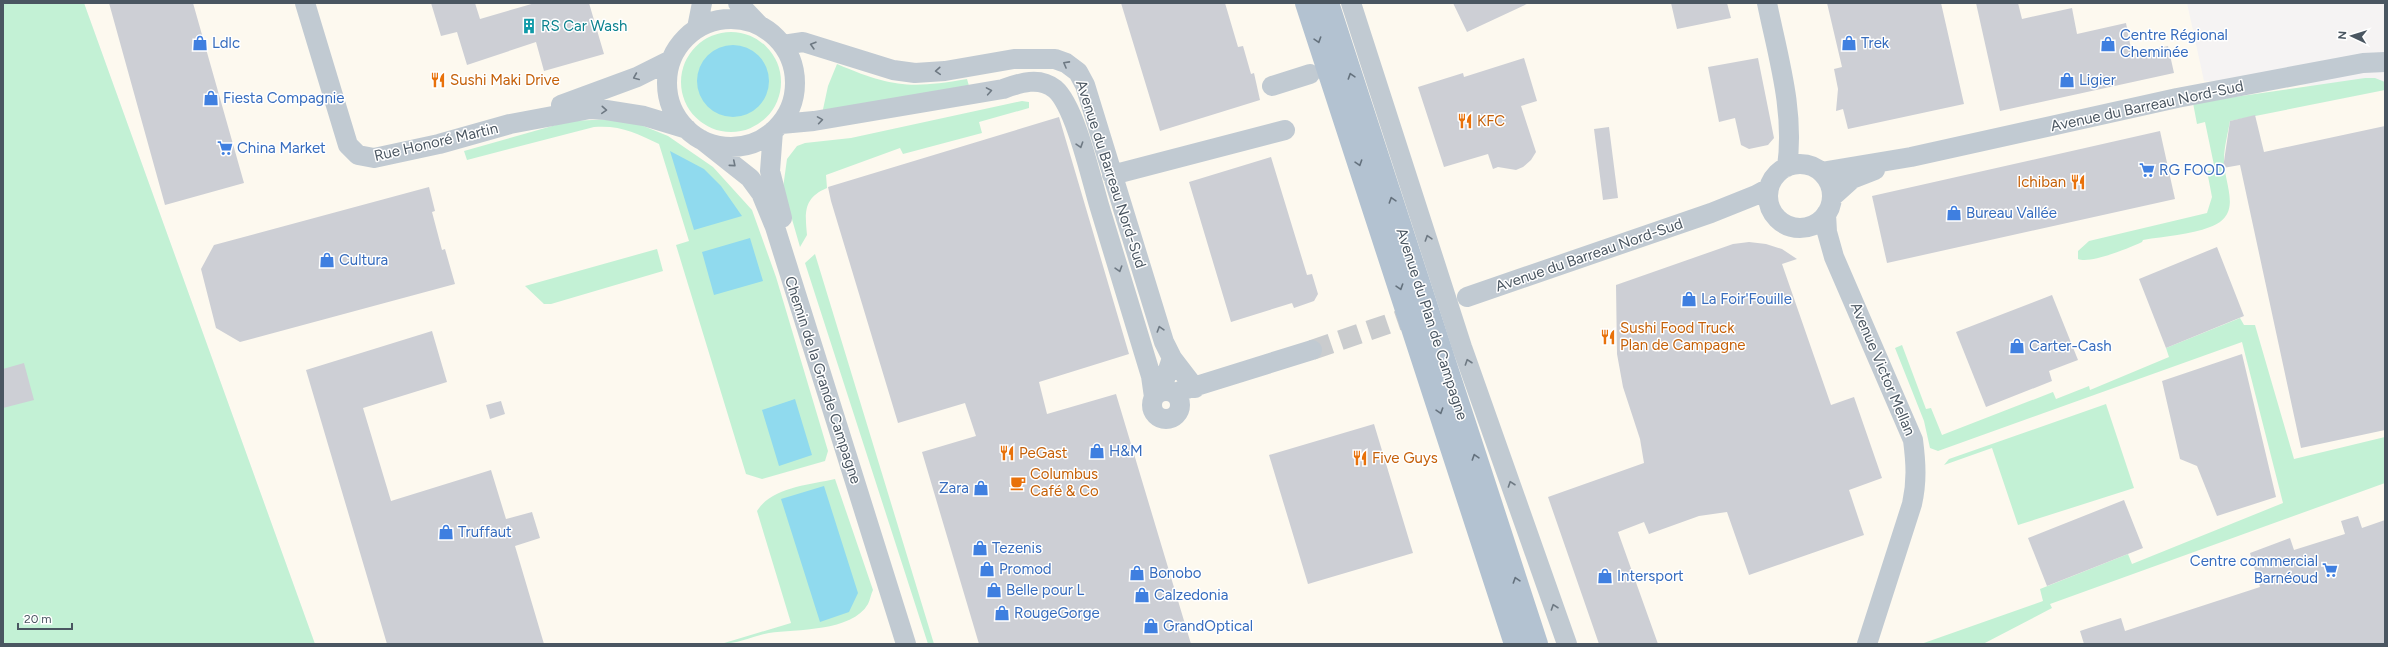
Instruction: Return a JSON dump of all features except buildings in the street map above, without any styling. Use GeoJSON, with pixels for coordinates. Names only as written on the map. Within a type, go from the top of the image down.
{"type":"FeatureCollection","features":[{"type":"Feature","properties":{"kind":"main road","name":"Avenue du Plan de Campagne"},"geometry":{"type":"LineString","coordinates":[[1306,3],[1515,644]]}},
{"type":"Feature","properties":{"kind":"main road","name":"Avenue du Plan de Campagne"},"geometry":{"type":"LineString","coordinates":[[1328,3],[1537,644]]}},
{"type":"Feature","properties":{"kind":"street","name":"Rue Honoré Martin"},"geometry":{"type":"LineString","coordinates":[[305,3],[348,144],[358,155],[374,158],[439,144],[510,124],[578,110],[606,110],[644,116],[694,135]]}},
{"type":"Feature","properties":{"kind":"street"},"geometry":{"type":"LineString","coordinates":[[697,28],[702,3]]}},
{"type":"Feature","properties":{"kind":"street"},"geometry":{"type":"LineString","coordinates":[[738,3],[759,25],[772,33],[783,45],[791,60],[795,76],[794,93],[790,109],[777,127],[758,142],[739,147],[720,146],[694,135],[675,114],[669,97],[667,78],[671,60],[682,42],[697,28],[717,20],[738,19],[759,25]]}},
{"type":"Feature","properties":{"kind":"street"},"geometry":{"type":"LineString","coordinates":[[1351,3],[1462,347],[1567,644]]}},
{"type":"Feature","properties":{"kind":"street"},"geometry":{"type":"LineString","coordinates":[[1767,3],[1786,93],[1789,127],[1804,168],[1828,181],[1829,206],[1816,223],[1802,228],[1789,226],[1777,218],[1768,203],[1769,188],[1773,179],[1804,168]]}},
{"type":"Feature","properties":{"kind":"street","name":"Avenue du Barreau Nord-Sud"},"geometry":{"type":"LineString","coordinates":[[783,45],[804,42],[893,70],[915,73],[1037,58],[1055,59],[1066,63],[1078,72],[1085,85],[1164,342],[1172,358],[1195,388]]}},
{"type":"Feature","properties":{"kind":"street","name":"Rue Honoré Martin"},"geometry":{"type":"LineString","coordinates":[[510,124],[637,77],[671,60]]}},
{"type":"Feature","properties":{"kind":"street","name":"Avenue du Barreau Nord-Sud"},"geometry":{"type":"LineString","coordinates":[[1804,168],[1911,157],[2177,98],[2363,63],[2385,62]]}},
{"type":"Feature","properties":{"kind":"street"},"geometry":{"type":"LineString","coordinates":[[1272,86],[1310,74]]}},
{"type":"Feature","properties":{"kind":"street","name":"Avenue du Barreau Nord-Sud"},"geometry":{"type":"LineString","coordinates":[[777,127],[1003,89],[1023,82],[1037,81],[1055,90],[1069,109],[1151,376],[1167,397]]}},
{"type":"Feature","properties":{"kind":"street","name":"Chemin de la Grande Campagne"},"geometry":{"type":"LineString","coordinates":[[777,127],[770,171],[783,224],[915,644]]}},
{"type":"Feature","properties":{"kind":"street"},"geometry":{"type":"LineString","coordinates":[[1112,175],[1285,130]]}},
{"type":"Feature","properties":{"kind":"street","name":"Chemin de la Grande Campagne"},"geometry":{"type":"LineString","coordinates":[[694,135],[750,178],[761,193],[775,227],[906,644]]}},
{"type":"Feature","properties":{"kind":"street","name":"Avenue du Barreau Nord-Sud"},"geometry":{"type":"LineString","coordinates":[[1829,206],[1852,179],[1911,157]]}},
{"type":"Feature","properties":{"kind":"street","name":"Avenue du Barreau Nord-Sud"},"geometry":{"type":"LineString","coordinates":[[1467,297],[1711,213],[1749,198],[1769,188]]}},
{"type":"Feature","properties":{"kind":"street","name":"Avenue Victor Mellan"},"geometry":{"type":"LineString","coordinates":[[1829,206],[1827,232],[1834,257],[1913,440],[1917,468],[1917,485],[1908,518],[1867,644]]}},
{"type":"Feature","properties":{"kind":"street","name":"Avenue du Barreau Nord-Sud"},"geometry":{"type":"LineString","coordinates":[[1711,213],[1750,209],[1766,212],[1777,218]]}},
{"type":"Feature","properties":{"kind":"street","name":"Avenue Victor Mellan"},"geometry":{"type":"LineString","coordinates":[[1802,228],[1816,236],[1834,257]]}},
{"type":"Feature","properties":{"kind":"street"},"geometry":{"type":"LineString","coordinates":[[1172,358],[1167,397],[1312,350]]}},
{"type":"Feature","properties":{"kind":"shaded area"},"geometry":{"type":"Polygon","coordinates":[[[84,3],[2187,3],[2204,81],[2385,89],[2385,644],[315,644],[84,3]]]}},
{"type":"Feature","properties":{"kind":"green space"},"geometry":{"type":"Polygon","coordinates":[[[3,3],[84,3],[315,644],[3,644],[3,3]]]}},
{"type":"Feature","properties":{"kind":"green space"},"geometry":{"type":"Polygon","coordinates":[[[731,32],[750,36],[767,46],[777,63],[781,82],[777,101],[767,118],[750,128],[731,132],[712,128],[695,118],[685,101],[681,82],[685,63],[695,46],[712,36],[731,32]]]}},
{"type":"Feature","properties":{"kind":"green space"},"geometry":{"type":"Polygon","coordinates":[[[837,64],[872,77],[901,84],[930,84],[967,79],[969,86],[822,114],[828,86],[837,64]]]}},
{"type":"Feature","properties":{"kind":"green space"},"geometry":{"type":"Polygon","coordinates":[[[2365,78],[2375,78],[2385,82],[2385,90],[2230,121],[2225,145],[2224,160],[2230,198],[2227,215],[2220,222],[2194,232],[2143,240],[2142,242],[2110,255],[2084,260],[2078,259],[2078,251],[2089,241],[2207,213],[2212,197],[2207,171],[2215,170],[2205,122],[2197,124],[2193,103],[2365,78]]]}},
{"type":"Feature","properties":{"kind":"green space"},"geometry":{"type":"Polygon","coordinates":[[[1022,101],[1029,102],[1029,108],[979,122],[982,133],[903,154],[900,148],[826,175],[827,188],[813,196],[807,207],[807,235],[800,247],[783,188],[787,159],[797,146],[805,143],[851,138],[1022,101]]]}},
{"type":"Feature","properties":{"kind":"green space"},"geometry":{"type":"Polygon","coordinates":[[[615,119],[641,125],[668,136],[713,167],[752,210],[776,277],[828,451],[825,461],[762,479],[746,474],[676,245],[689,241],[659,144],[628,131],[612,127],[594,127],[467,160],[464,151],[570,121],[615,119]]]}},
{"type":"Feature","properties":{"kind":"green space"},"geometry":{"type":"Polygon","coordinates":[[[657,249],[663,271],[551,304],[544,304],[525,286],[657,249]]]}},
{"type":"Feature","properties":{"kind":"green space"},"geometry":{"type":"Polygon","coordinates":[[[815,254],[934,644],[928,644],[805,263],[815,254]]]}},
{"type":"Feature","properties":{"kind":"green space"},"geometry":{"type":"Polygon","coordinates":[[[2240,318],[2244,325],[2255,325],[2294,459],[2385,437],[2385,483],[2050,604],[2052,608],[1983,644],[1921,644],[2043,601],[2040,589],[2128,554],[2132,564],[2283,503],[2242,342],[1938,451],[1930,448],[1924,421],[1895,348],[1902,345],[1926,409],[1931,408],[1942,435],[2053,392],[2056,399],[2089,386],[2090,390],[2169,357],[2166,348],[2240,318]]]}},
{"type":"Feature","properties":{"kind":"green space"},"geometry":{"type":"Polygon","coordinates":[[[2106,404],[2134,488],[2018,525],[1992,448],[1944,465],[1949,459],[2106,404]]]}},
{"type":"Feature","properties":{"kind":"green space"},"geometry":{"type":"Polygon","coordinates":[[[835,479],[873,590],[868,604],[860,613],[850,620],[823,628],[769,633],[733,643],[721,644],[791,623],[757,511],[764,503],[781,492],[803,485],[835,479]]]}},
{"type":"Feature","properties":{"kind":"water"},"geometry":{"type":"Polygon","coordinates":[[[733,45],[753,51],[763,61],[769,81],[763,101],[753,111],[733,117],[713,111],[703,101],[697,81],[703,61],[713,51],[733,45]]]}},
{"type":"Feature","properties":{"kind":"water"},"geometry":{"type":"Polygon","coordinates":[[[670,151],[704,169],[721,186],[742,216],[694,230],[670,151]]]}},
{"type":"Feature","properties":{"kind":"water"},"geometry":{"type":"Polygon","coordinates":[[[750,238],[763,281],[714,295],[702,252],[750,238]]]}},
{"type":"Feature","properties":{"kind":"water"},"geometry":{"type":"Polygon","coordinates":[[[795,399],[812,455],[779,466],[762,410],[795,399]]]}},
{"type":"Feature","properties":{"kind":"water"},"geometry":{"type":"Polygon","coordinates":[[[824,486],[858,593],[849,612],[820,622],[781,499],[824,486]]]}},
{"type":"Feature","properties":{"kind":"tunnel"},"geometry":{"type":"LineString","coordinates":[[1312,350],[1423,312]]}},
{"type":"Feature","properties":{"kind":"place","name":"RS Car Wash"},"geometry":{"type":"Point","coordinates":[529,26]}},
{"type":"Feature","properties":{"kind":"place","name":"Ldlc"},"geometry":{"type":"Point","coordinates":[200,43]}},
{"type":"Feature","properties":{"kind":"place","name":"Trek"},"geometry":{"type":"Point","coordinates":[1849,43]}},
{"type":"Feature","properties":{"kind":"place","name":"Centre Régional Cheminée"},"geometry":{"type":"Point","coordinates":[2108,44]}},
{"type":"Feature","properties":{"kind":"place","name":"Sushi Maki Drive"},"geometry":{"type":"Point","coordinates":[438,80]}},
{"type":"Feature","properties":{"kind":"place","name":"Ligier"},"geometry":{"type":"Point","coordinates":[2067,80]}},
{"type":"Feature","properties":{"kind":"place","name":"Fiesta Compagnie"},"geometry":{"type":"Point","coordinates":[211,98]}},
{"type":"Feature","properties":{"kind":"place","name":"KFC"},"geometry":{"type":"Point","coordinates":[1465,121]}},
{"type":"Feature","properties":{"kind":"place","name":"China Market"},"geometry":{"type":"Point","coordinates":[225,148]}},
{"type":"Feature","properties":{"kind":"place","name":"RG FOOD"},"geometry":{"type":"Point","coordinates":[2147,170]}},
{"type":"Feature","properties":{"kind":"place","name":"Ichiban"},"geometry":{"type":"Point","coordinates":[2078,182]}},
{"type":"Feature","properties":{"kind":"place","name":"Bureau Vallée"},"geometry":{"type":"Point","coordinates":[1954,213]}},
{"type":"Feature","properties":{"kind":"place","name":"Cultura"},"geometry":{"type":"Point","coordinates":[327,260]}},
{"type":"Feature","properties":{"kind":"place","name":"La Foir'Fouille"},"geometry":{"type":"Point","coordinates":[1689,299]}},
{"type":"Feature","properties":{"kind":"place","name":"Sushi Food Truck Plan de Campagne"},"geometry":{"type":"Point","coordinates":[1608,337]}},
{"type":"Feature","properties":{"kind":"place","name":"Carter-Cash"},"geometry":{"type":"Point","coordinates":[2017,346]}},
{"type":"Feature","properties":{"kind":"place","name":"H&M"},"geometry":{"type":"Point","coordinates":[1097,451]}},
{"type":"Feature","properties":{"kind":"place","name":"PeGast"},"geometry":{"type":"Point","coordinates":[1007,453]}},
{"type":"Feature","properties":{"kind":"place","name":"Five Guys"},"geometry":{"type":"Point","coordinates":[1360,458]}},
{"type":"Feature","properties":{"kind":"place","name":"Columbus Café & Co"},"geometry":{"type":"Point","coordinates":[1018,483]}},
{"type":"Feature","properties":{"kind":"place","name":"Zara"},"geometry":{"type":"Point","coordinates":[981,488]}},
{"type":"Feature","properties":{"kind":"place","name":"Truffaut"},"geometry":{"type":"Point","coordinates":[446,532]}},
{"type":"Feature","properties":{"kind":"place","name":"Tezenis"},"geometry":{"type":"Point","coordinates":[980,548]}},
{"type":"Feature","properties":{"kind":"place","name":"Promod"},"geometry":{"type":"Point","coordinates":[987,569]}},
{"type":"Feature","properties":{"kind":"place","name":"Centre commercial Barnéoud"},"geometry":{"type":"Point","coordinates":[2330,570]}},
{"type":"Feature","properties":{"kind":"place","name":"Bonobo"},"geometry":{"type":"Point","coordinates":[1137,573]}},
{"type":"Feature","properties":{"kind":"place","name":"Intersport"},"geometry":{"type":"Point","coordinates":[1605,576]}},
{"type":"Feature","properties":{"kind":"place","name":"Belle pour L"},"geometry":{"type":"Point","coordinates":[994,590]}},
{"type":"Feature","properties":{"kind":"place","name":"Calzedonia"},"geometry":{"type":"Point","coordinates":[1142,595]}},
{"type":"Feature","properties":{"kind":"place","name":"RougeGorge"},"geometry":{"type":"Point","coordinates":[1002,613]}},
{"type":"Feature","properties":{"kind":"place","name":"GrandOptical"},"geometry":{"type":"Point","coordinates":[1151,626]}}]}
